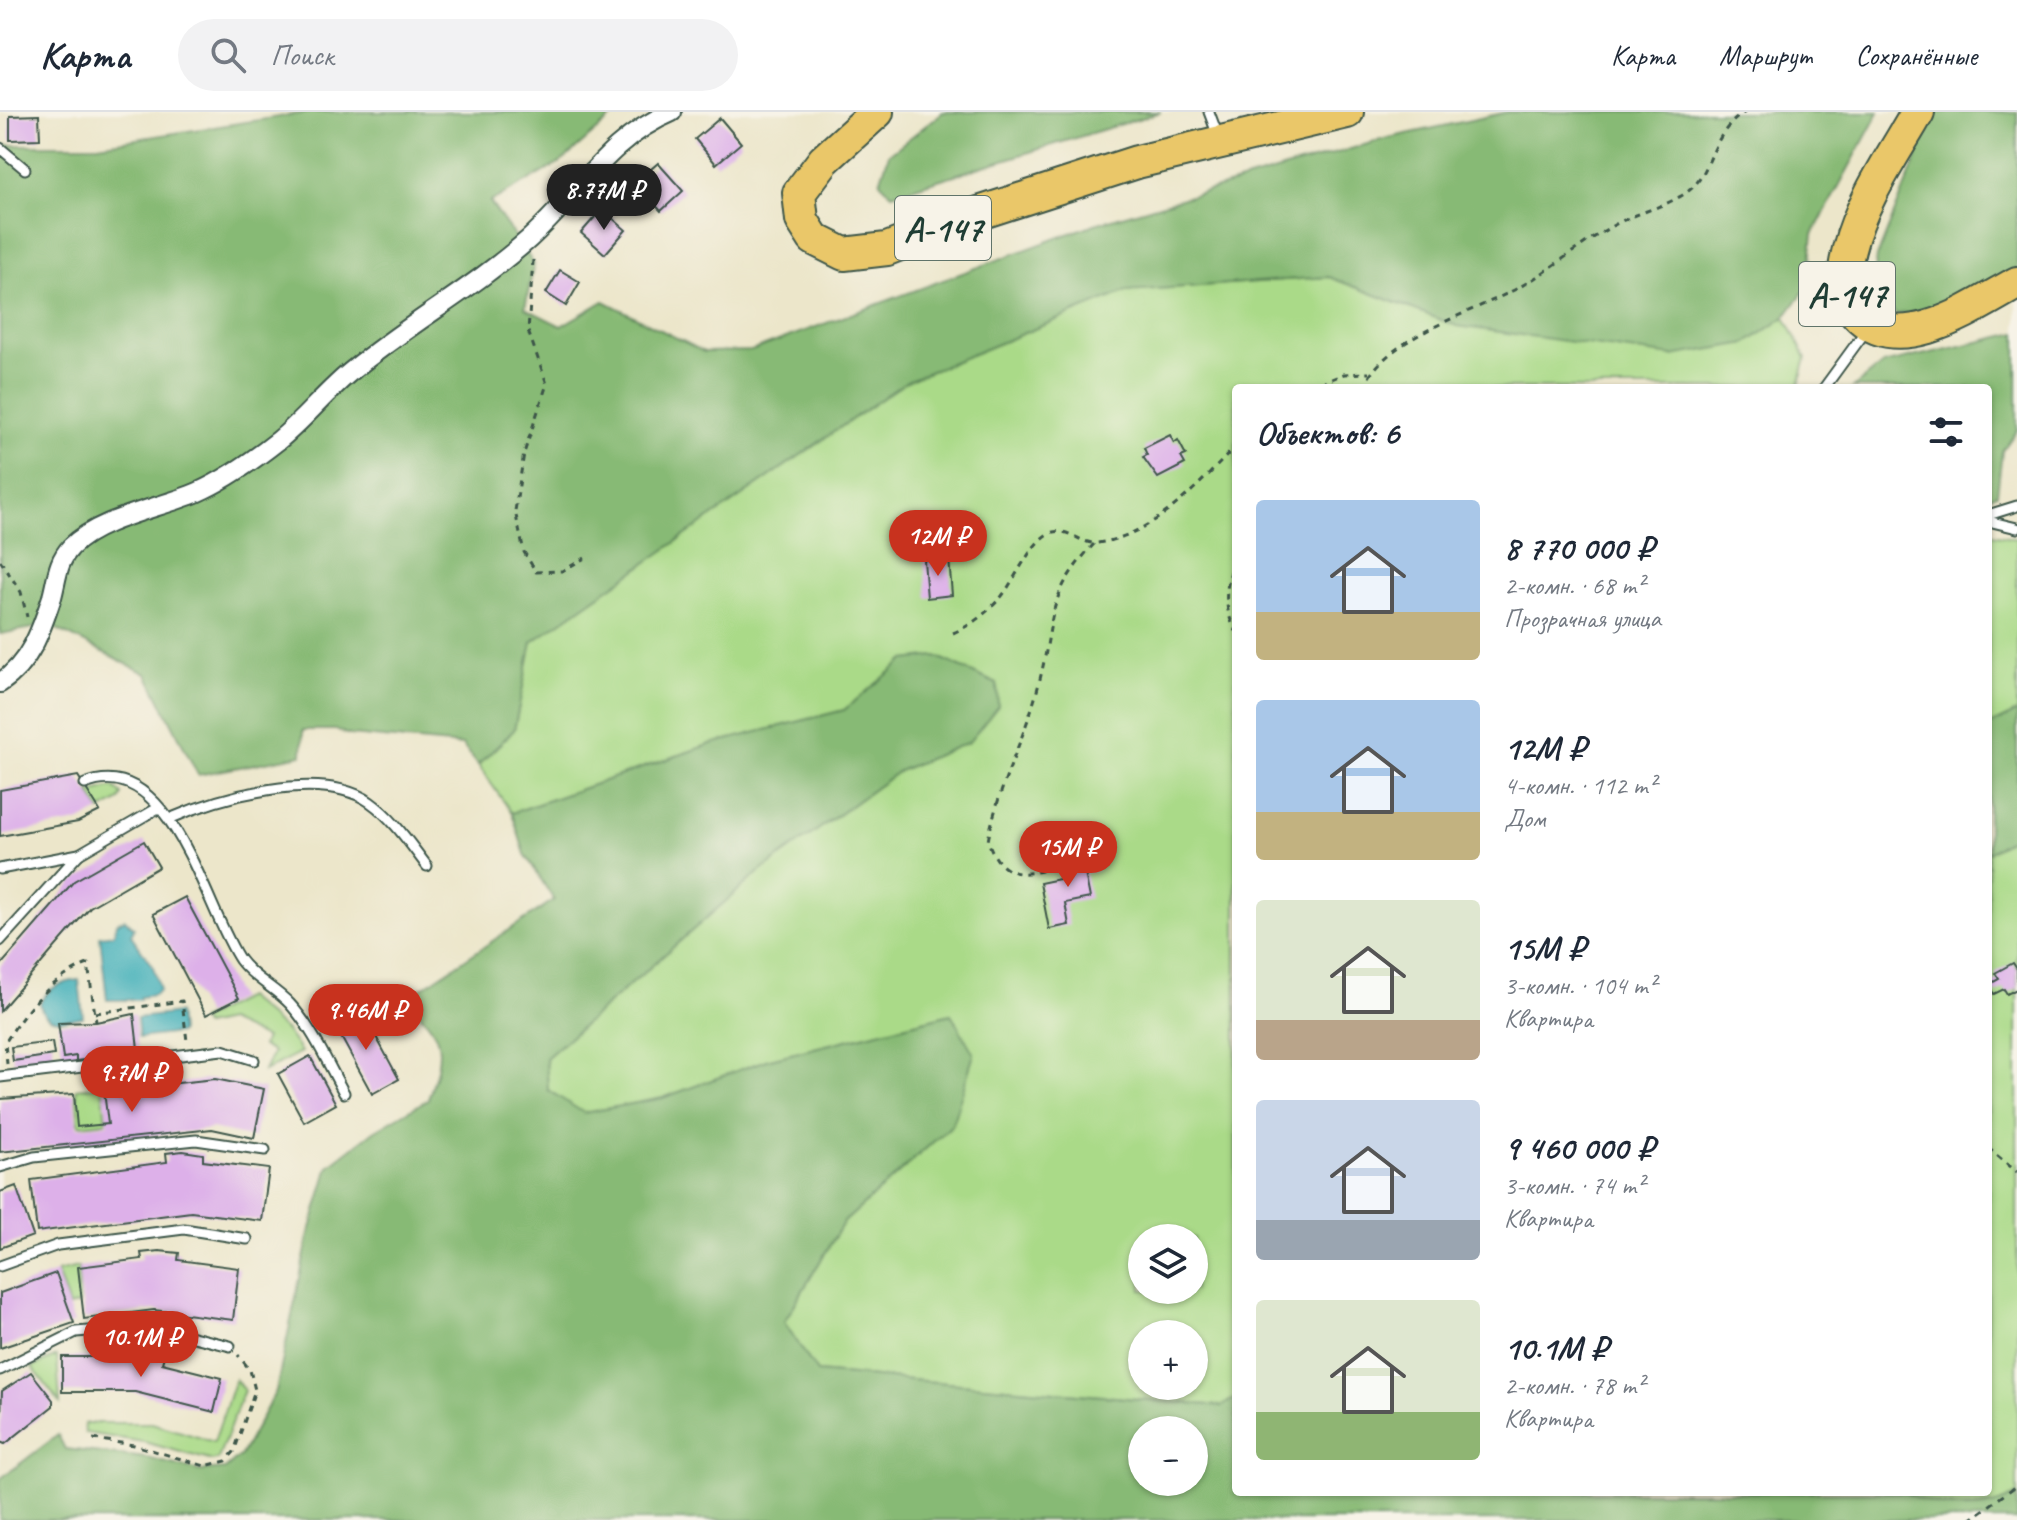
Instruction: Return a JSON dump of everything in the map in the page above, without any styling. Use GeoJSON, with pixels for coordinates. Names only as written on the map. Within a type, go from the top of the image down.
{"type":"FeatureCollection","features":[{"type":"Feature","properties":{"kind":"highway","name":"А-147"},"geometry":{"type":"LineString","coordinates":[[877,112],[824,160],[799,193],[802,220],[814,239],[844,254],[887,249],[1214,126],[1260,130],[1347,112]]}},
{"type":"Feature","properties":{"kind":"highway","name":"А-147"},"geometry":{"type":"LineString","coordinates":[[1260,130],[1316,112]]}},
{"type":"Feature","properties":{"kind":"highway","name":"А-147"},"geometry":{"type":"LineString","coordinates":[[1918,112],[1849,247],[1845,275],[1847,300],[1869,326],[1893,332],[1920,329],[2017,283]]}},
{"type":"Feature","properties":{"kind":"street"},"geometry":{"type":"LineString","coordinates":[[0,683],[17,671],[33,649],[52,596],[58,566],[71,547],[88,535],[199,492],[238,470],[281,439],[350,371],[522,244],[565,204],[604,156],[633,132],[672,112]]}},
{"type":"Feature","properties":{"kind":"lane"},"geometry":{"type":"LineString","coordinates":[[0,148],[25,169]]}},
{"type":"Feature","properties":{"kind":"lane"},"geometry":{"type":"LineString","coordinates":[[1827,384],[1869,326]]}},
{"type":"Feature","properties":{"kind":"lane"},"geometry":{"type":"LineString","coordinates":[[1992,514],[2017,506]]}},
{"type":"Feature","properties":{"kind":"lane"},"geometry":{"type":"LineString","coordinates":[[1992,522],[2017,528]]}},
{"type":"Feature","properties":{"kind":"lane"},"geometry":{"type":"LineString","coordinates":[[85,784],[117,777],[134,785],[169,819],[206,885],[239,958],[299,1014],[344,1093]]}},
{"type":"Feature","properties":{"kind":"lane"},"geometry":{"type":"LineString","coordinates":[[169,819],[197,807],[245,795],[288,788],[337,789],[368,800],[392,821],[427,866]]}},
{"type":"Feature","properties":{"kind":"lane"},"geometry":{"type":"LineString","coordinates":[[0,941],[79,854],[158,808]]}},
{"type":"Feature","properties":{"kind":"lane"},"geometry":{"type":"LineString","coordinates":[[0,869],[79,854]]}},
{"type":"Feature","properties":{"kind":"lane"},"geometry":{"type":"LineString","coordinates":[[0,1077],[222,1050],[254,1060]]}},
{"type":"Feature","properties":{"kind":"lane"},"geometry":{"type":"LineString","coordinates":[[0,1167],[34,1157],[196,1140],[265,1150]]}},
{"type":"Feature","properties":{"kind":"lane"},"geometry":{"type":"LineString","coordinates":[[0,1266],[58,1245],[184,1229],[247,1239]]}},
{"type":"Feature","properties":{"kind":"lane"},"geometry":{"type":"LineString","coordinates":[[0,1370],[76,1332],[149,1326],[230,1346]]}},
{"type":"Feature","properties":{"kind":"path"},"geometry":{"type":"LineString","coordinates":[[1365,384],[1369,373],[1386,354],[1515,290],[1612,225],[1682,196],[1706,172],[1714,144],[1728,123],[1745,112]]}},
{"type":"Feature","properties":{"kind":"path"},"geometry":{"type":"LineString","coordinates":[[522,244],[532,255],[533,266],[528,292],[528,331],[547,384],[524,453],[515,511],[524,552],[536,572],[562,571],[585,558]]}},
{"type":"Feature","properties":{"kind":"path"},"geometry":{"type":"LineString","coordinates":[[1319,384],[1344,374],[1369,373]]}},
{"type":"Feature","properties":{"kind":"path"},"geometry":{"type":"LineString","coordinates":[[1054,868],[1023,876],[1002,866],[994,857],[988,841],[1005,774],[1039,684],[1054,601],[1071,569],[1094,544],[1124,535],[1170,509],[1232,450]]}},
{"type":"Feature","properties":{"kind":"path"},"geometry":{"type":"LineString","coordinates":[[953,633],[972,625],[1001,597],[1037,544],[1049,533],[1064,532],[1094,544]]}},
{"type":"Feature","properties":{"kind":"path"},"geometry":{"type":"LineString","coordinates":[[0,560],[21,592],[33,649]]}},
{"type":"Feature","properties":{"kind":"path"},"geometry":{"type":"LineString","coordinates":[[1232,568],[1225,584],[1228,617],[1232,624]]}},
{"type":"Feature","properties":{"kind":"path"},"geometry":{"type":"LineString","coordinates":[[7,1064],[5,1043],[38,999],[60,979],[88,964],[96,1022]]}},
{"type":"Feature","properties":{"kind":"path"},"geometry":{"type":"LineString","coordinates":[[95,1013],[182,1001],[188,1050]]}},
{"type":"Feature","properties":{"kind":"path"},"geometry":{"type":"LineString","coordinates":[[1992,1151],[2017,1172]]}},
{"type":"Feature","properties":{"kind":"path"},"geometry":{"type":"LineString","coordinates":[[93,1439],[134,1445],[205,1466],[226,1461],[234,1452],[255,1390],[250,1370],[230,1346]]}},
{"type":"Feature","properties":{"kind":"path"},"geometry":{"type":"LineString","coordinates":[[1970,1520],[2017,1485]]}},
{"type":"Feature","properties":{"kind":"green space"},"geometry":{"type":"Polygon","coordinates":[[[311,112],[618,112],[560,163],[490,202],[534,264],[525,308],[561,326],[604,301],[704,352],[751,351],[1095,224],[1388,138],[1508,112],[1879,112],[1813,234],[1807,287],[1785,317],[1747,343],[1672,356],[1457,326],[1329,277],[1127,291],[907,381],[532,642],[514,730],[478,765],[462,745],[350,735],[336,730],[303,730],[302,755],[198,775],[147,674],[49,625],[0,634],[0,145],[98,145],[311,112]]]}},
{"type":"Feature","properties":{"kind":"green space"},"geometry":{"type":"Polygon","coordinates":[[[943,112],[1161,112],[892,194],[880,182],[889,154],[943,112]]]}},
{"type":"Feature","properties":{"kind":"green space"},"geometry":{"type":"Polygon","coordinates":[[[1935,112],[2017,112],[2017,277],[1924,312],[1896,314],[1883,302],[1877,289],[1877,257],[1935,112]]]}},
{"type":"Feature","properties":{"kind":"green space"},"geometry":{"type":"Polygon","coordinates":[[[1329,277],[1457,326],[1747,343],[1785,317],[1806,358],[1799,384],[1232,384],[1232,1400],[1222,1406],[1151,1400],[1208,1400],[1208,1320],[1128,1320],[1128,1398],[817,1372],[784,1322],[843,1223],[952,1125],[951,1014],[766,1060],[663,1098],[583,1113],[548,1090],[546,1058],[758,873],[899,771],[969,742],[997,684],[936,656],[906,660],[844,710],[711,744],[512,813],[478,765],[514,730],[532,642],[907,381],[1127,291],[1329,277]]]}},
{"type":"Feature","properties":{"kind":"green space"},"geometry":{"type":"Polygon","coordinates":[[[2017,333],[2017,430],[2002,451],[1997,494],[1992,496],[1992,384],[1858,384],[1883,364],[2017,333]]]}},
{"type":"Feature","properties":{"kind":"green space"},"geometry":{"type":"Polygon","coordinates":[[[1992,534],[2017,539],[2017,712],[1992,724],[1992,534]]]}},
{"type":"Feature","properties":{"kind":"green space"},"geometry":{"type":"Polygon","coordinates":[[[936,656],[997,684],[998,706],[969,742],[899,771],[758,873],[546,1058],[548,1090],[584,1113],[663,1098],[766,1060],[951,1014],[974,1054],[952,1125],[843,1223],[784,1322],[817,1372],[1128,1400],[1221,1406],[1232,1400],[1232,1496],[1913,1496],[1945,1506],[1976,1508],[2004,1501],[2017,1494],[2017,1520],[0,1520],[0,1479],[58,1435],[65,1449],[147,1458],[200,1471],[225,1469],[241,1455],[276,1391],[309,1235],[329,1166],[374,1131],[428,1099],[437,1067],[438,1044],[428,1023],[404,1000],[554,900],[525,854],[512,813],[711,744],[844,710],[905,660],[936,656]]]}},
{"type":"Feature","properties":{"kind":"green space"},"geometry":{"type":"Polygon","coordinates":[[[2017,712],[2017,835],[1992,851],[1992,724],[2017,712]]]}},
{"type":"Feature","properties":{"kind":"green space"},"geometry":{"type":"Polygon","coordinates":[[[113,787],[122,794],[120,800],[100,811],[90,793],[113,787]]]}},
{"type":"Feature","properties":{"kind":"green space"},"geometry":{"type":"Polygon","coordinates":[[[2017,835],[2017,1494],[1990,1505],[1960,1508],[1913,1496],[1992,1496],[1992,851],[2017,835]]]}},
{"type":"Feature","properties":{"kind":"green space"},"geometry":{"type":"Polygon","coordinates":[[[246,997],[286,1031],[301,1052],[264,1071],[273,1052],[262,1046],[265,1038],[228,1021],[204,1026],[201,1020],[246,997]]]}},
{"type":"Feature","properties":{"kind":"green space"},"geometry":{"type":"Polygon","coordinates":[[[102,1086],[106,1122],[79,1125],[76,1089],[102,1086]]]}},
{"type":"Feature","properties":{"kind":"green space"},"geometry":{"type":"Polygon","coordinates":[[[78,1267],[79,1304],[69,1307],[57,1272],[78,1267]]]}},
{"type":"Feature","properties":{"kind":"green space"},"geometry":{"type":"Polygon","coordinates":[[[57,1356],[60,1403],[32,1367],[57,1356]]]}},
{"type":"Feature","properties":{"kind":"green space"},"geometry":{"type":"Polygon","coordinates":[[[235,1379],[244,1390],[218,1459],[213,1461],[144,1442],[85,1433],[84,1423],[152,1423],[214,1442],[235,1379]]]}},
{"type":"Feature","properties":{"kind":"water"},"geometry":{"type":"Polygon","coordinates":[[[125,919],[134,928],[131,935],[153,967],[160,990],[153,995],[140,997],[140,1000],[107,1000],[100,936],[114,934],[117,923],[125,919]]]}},
{"type":"Feature","properties":{"kind":"water"},"geometry":{"type":"Polygon","coordinates":[[[79,980],[83,1017],[56,1020],[46,1016],[40,1003],[47,993],[62,984],[79,980]]]}},
{"type":"Feature","properties":{"kind":"water"},"geometry":{"type":"Polygon","coordinates":[[[178,1013],[180,1033],[139,1038],[137,1018],[178,1013]]]}},
{"type":"Feature","properties":{"kind":"building"},"geometry":{"type":"Polygon","coordinates":[[[39,115],[40,139],[10,140],[10,116],[39,115]]]}},
{"type":"Feature","properties":{"kind":"building"},"geometry":{"type":"Polygon","coordinates":[[[720,118],[741,143],[716,164],[695,139],[720,118]]]}},
{"type":"Feature","properties":{"kind":"building"},"geometry":{"type":"Polygon","coordinates":[[[658,163],[683,191],[661,211],[635,183],[658,163]]]}},
{"type":"Feature","properties":{"kind":"building"},"geometry":{"type":"Polygon","coordinates":[[[602,209],[626,230],[605,254],[581,233],[602,209]]]}},
{"type":"Feature","properties":{"kind":"building"},"geometry":{"type":"Polygon","coordinates":[[[560,270],[580,282],[566,306],[546,293],[560,270]]]}},
{"type":"Feature","properties":{"kind":"building"},"geometry":{"type":"Polygon","coordinates":[[[1170,435],[1174,443],[1178,440],[1186,455],[1181,457],[1185,464],[1158,478],[1143,457],[1147,455],[1144,448],[1170,435]]]}},
{"type":"Feature","properties":{"kind":"building"},"geometry":{"type":"Polygon","coordinates":[[[949,558],[952,595],[927,598],[924,560],[949,558]]]}},
{"type":"Feature","properties":{"kind":"building"},"geometry":{"type":"Polygon","coordinates":[[[78,776],[100,811],[78,822],[0,836],[0,790],[78,776]]]}},
{"type":"Feature","properties":{"kind":"building"},"geometry":{"type":"Polygon","coordinates":[[[144,841],[159,867],[90,907],[0,1011],[0,966],[74,881],[144,841]]]}},
{"type":"Feature","properties":{"kind":"building"},"geometry":{"type":"Polygon","coordinates":[[[1093,851],[1098,870],[1085,873],[1090,898],[1065,903],[1069,925],[1049,929],[1040,883],[1069,877],[1064,859],[1093,851]]]}},
{"type":"Feature","properties":{"kind":"building"},"geometry":{"type":"Polygon","coordinates":[[[185,897],[239,998],[206,1015],[153,914],[185,897]]]}},
{"type":"Feature","properties":{"kind":"building"},"geometry":{"type":"Polygon","coordinates":[[[2013,963],[2017,969],[2017,989],[2007,994],[2004,989],[1994,994],[1992,983],[1999,979],[1995,973],[2013,963]]]}},
{"type":"Feature","properties":{"kind":"building"},"geometry":{"type":"Polygon","coordinates":[[[361,1009],[399,1079],[372,1094],[334,1024],[361,1009]]]}},
{"type":"Feature","properties":{"kind":"building"},"geometry":{"type":"Polygon","coordinates":[[[134,1014],[138,1049],[91,1062],[91,1059],[76,1061],[76,1056],[63,1058],[58,1023],[96,1022],[134,1014]]]}},
{"type":"Feature","properties":{"kind":"building"},"geometry":{"type":"Polygon","coordinates":[[[52,1042],[54,1055],[13,1061],[11,1047],[52,1042]]]}},
{"type":"Feature","properties":{"kind":"building"},"geometry":{"type":"Polygon","coordinates":[[[310,1056],[336,1104],[304,1122],[278,1074],[310,1056]]]}},
{"type":"Feature","properties":{"kind":"building"},"geometry":{"type":"Polygon","coordinates":[[[215,1079],[264,1089],[254,1138],[212,1129],[0,1152],[0,1099],[74,1094],[77,1127],[108,1124],[104,1091],[215,1079]]]}},
{"type":"Feature","properties":{"kind":"building"},"geometry":{"type":"Polygon","coordinates":[[[183,1151],[203,1154],[203,1161],[269,1169],[262,1221],[191,1212],[37,1232],[31,1180],[167,1162],[166,1153],[183,1151]]]}},
{"type":"Feature","properties":{"kind":"building"},"geometry":{"type":"Polygon","coordinates":[[[16,1186],[33,1236],[0,1248],[0,1192],[16,1186]]]}},
{"type":"Feature","properties":{"kind":"building"},"geometry":{"type":"Polygon","coordinates":[[[141,1253],[179,1253],[178,1260],[239,1268],[233,1320],[154,1310],[84,1319],[78,1267],[142,1259],[141,1253]]]}},
{"type":"Feature","properties":{"kind":"building"},"geometry":{"type":"Polygon","coordinates":[[[56,1273],[74,1323],[0,1348],[0,1293],[56,1273]]]}},
{"type":"Feature","properties":{"kind":"building"},"geometry":{"type":"Polygon","coordinates":[[[127,1351],[164,1356],[162,1363],[222,1378],[214,1412],[135,1392],[62,1392],[62,1357],[126,1357],[127,1351]]]}},
{"type":"Feature","properties":{"kind":"building"},"geometry":{"type":"Polygon","coordinates":[[[31,1372],[53,1400],[53,1406],[5,1444],[0,1442],[2,1391],[31,1372]]]}}]}
